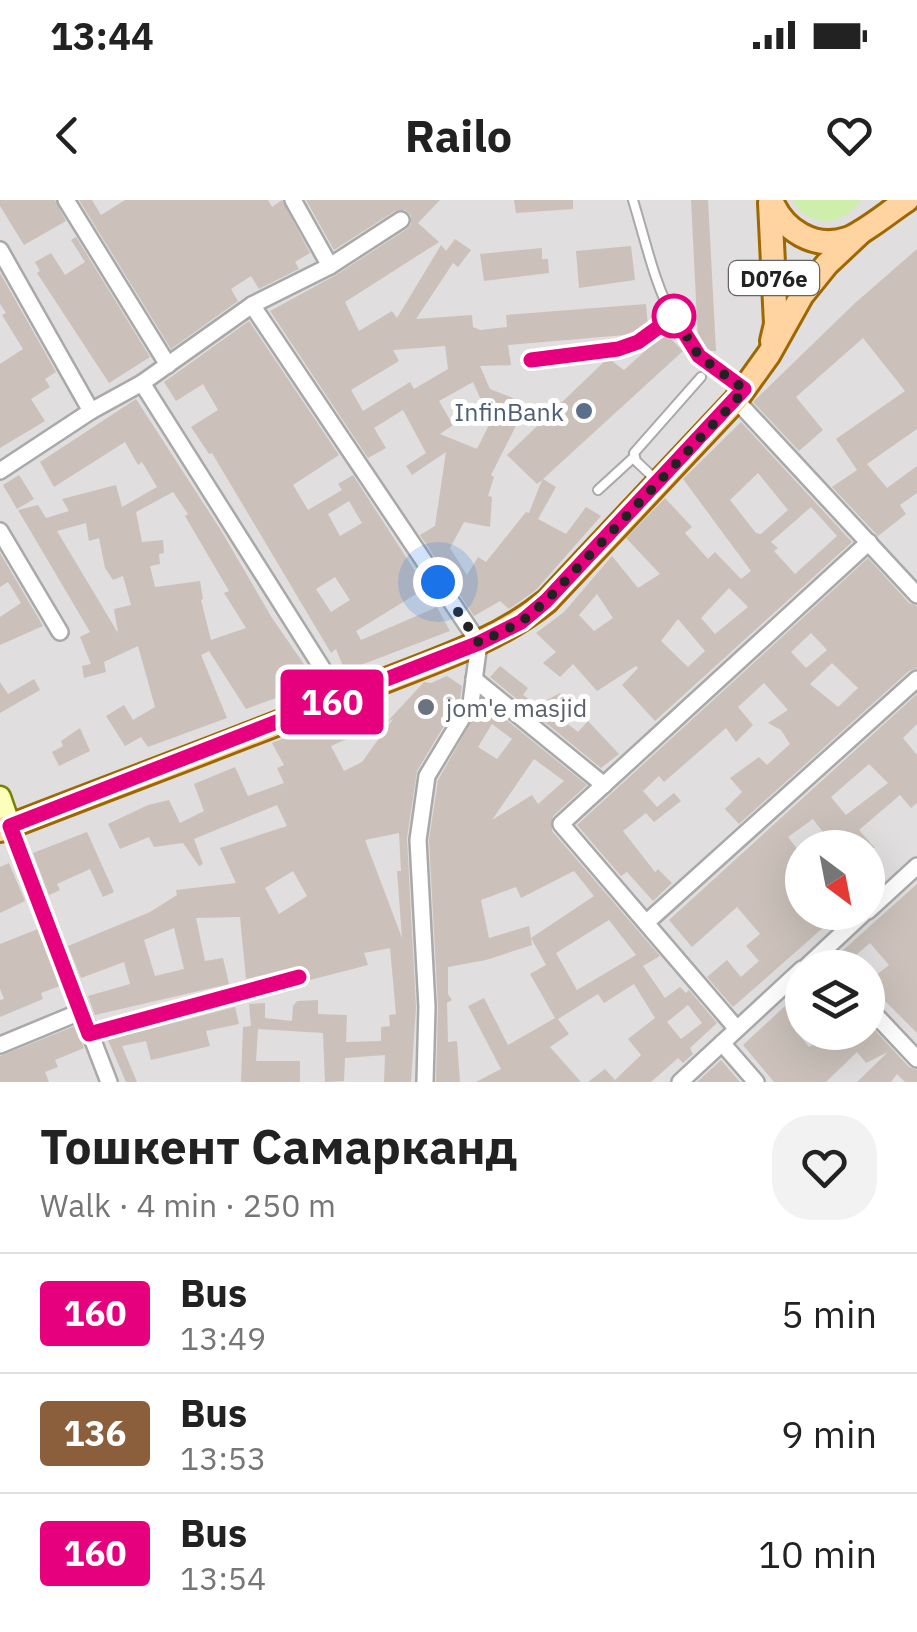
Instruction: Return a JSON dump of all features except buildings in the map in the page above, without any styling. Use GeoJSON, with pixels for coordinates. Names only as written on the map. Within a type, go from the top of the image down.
{"type":"FeatureCollection","features":[{"type":"Feature","properties":{"kind":"main road","name":"D076e"},"geometry":{"type":"LineString","coordinates":[[770,200],[786,225],[814,240],[830,242],[907,200]]}},
{"type":"Feature","properties":{"kind":"main road","name":"D076e"},"geometry":{"type":"LineString","coordinates":[[769,354],[776,324],[770,200]]}},
{"type":"Feature","properties":{"kind":"main road","name":"D076e"},"geometry":{"type":"LineString","coordinates":[[5,828],[479,643],[521,622],[546,601],[740,394],[769,354],[802,296],[873,217]]}},
{"type":"Feature","properties":{"kind":"main road"},"geometry":{"type":"LineString","coordinates":[[0,797],[5,828]]}},
{"type":"Feature","properties":{"kind":"street"},"geometry":{"type":"LineString","coordinates":[[66,200],[168,365]]}},
{"type":"Feature","properties":{"kind":"street"},"geometry":{"type":"LineString","coordinates":[[293,200],[330,266]]}},
{"type":"Feature","properties":{"kind":"street"},"geometry":{"type":"LineString","coordinates":[[0,471],[90,411],[142,383],[252,305],[330,266],[401,220]]}},
{"type":"Feature","properties":{"kind":"street"},"geometry":{"type":"LineString","coordinates":[[0,250],[90,411]]}},
{"type":"Feature","properties":{"kind":"street"},"geometry":{"type":"LineString","coordinates":[[252,305],[479,643],[471,703],[427,776],[418,840],[427,1007],[426,1082]]}},
{"type":"Feature","properties":{"kind":"street"},"geometry":{"type":"LineString","coordinates":[[142,383],[341,698]]}},
{"type":"Feature","properties":{"kind":"street"},"geometry":{"type":"LineString","coordinates":[[740,394],[917,595]]}},
{"type":"Feature","properties":{"kind":"street"},"geometry":{"type":"LineString","coordinates":[[0,531],[60,632]]}},
{"type":"Feature","properties":{"kind":"street"},"geometry":{"type":"LineString","coordinates":[[737,1029],[562,824],[870,542]]}},
{"type":"Feature","properties":{"kind":"street"},"geometry":{"type":"LineString","coordinates":[[474,679],[604,784]]}},
{"type":"Feature","properties":{"kind":"street"},"geometry":{"type":"LineString","coordinates":[[647,922],[917,679]]}},
{"type":"Feature","properties":{"kind":"street"},"geometry":{"type":"LineString","coordinates":[[5,828],[110,1082]]}},
{"type":"Feature","properties":{"kind":"street"},"geometry":{"type":"LineString","coordinates":[[885,895],[917,866]]}},
{"type":"Feature","properties":{"kind":"street"},"geometry":{"type":"LineString","coordinates":[[823,950],[846,930]]}},
{"type":"Feature","properties":{"kind":"street"},"geometry":{"type":"LineString","coordinates":[[89,1034],[299,977]]}},
{"type":"Feature","properties":{"kind":"street"},"geometry":{"type":"LineString","coordinates":[[680,1082],[785,985]]}},
{"type":"Feature","properties":{"kind":"street"},"geometry":{"type":"LineString","coordinates":[[0,1045],[80,1012]]}},
{"type":"Feature","properties":{"kind":"street"},"geometry":{"type":"LineString","coordinates":[[885,1025],[917,1060]]}},
{"type":"Feature","properties":{"kind":"street"},"geometry":{"type":"LineString","coordinates":[[722,1043],[756,1082]]}},
{"type":"Feature","properties":{"kind":"lane"},"geometry":{"type":"LineString","coordinates":[[633,200],[664,303],[699,356],[740,394]]}},
{"type":"Feature","properties":{"kind":"lane"},"geometry":{"type":"LineString","coordinates":[[531,360],[618,349],[638,342],[674,316]]}},
{"type":"Feature","properties":{"kind":"lane"},"geometry":{"type":"LineString","coordinates":[[598,490],[634,457],[701,377]]}},
{"type":"Feature","properties":{"kind":"lane"},"geometry":{"type":"LineString","coordinates":[[634,457],[658,482]]}},
{"type":"Feature","properties":{"kind":"shaded area"},"geometry":{"type":"Polygon","coordinates":[[[0,200],[917,200],[917,1082],[0,1082],[0,200]]]}},
{"type":"Feature","properties":{"kind":"green space"},"geometry":{"type":"Polygon","coordinates":[[[792,200],[861,200],[845,215],[826,221],[807,216],[792,200]]]}},
{"type":"Feature","properties":{"kind":"bus line","name":"160"},"geometry":{"type":"LineString","coordinates":[[299,977],[89,1034],[10,826],[479,643],[521,622],[546,601],[744,389],[699,356],[674,316],[638,342],[618,349],[531,360]]}},
{"type":"Feature","properties":{"kind":"place","name":"InfinBank"},"geometry":{"type":"Point","coordinates":[584,411]}},
{"type":"Feature","properties":{"kind":"place","name":"jom'e masjid"},"geometry":{"type":"Point","coordinates":[426,707]}},
{"type":"Feature","properties":{"kind":"route"},"geometry":{"type":"LineString","coordinates":[[438,582],[479,643],[521,622],[546,601],[736,400],[744,389],[699,356],[674,316]]}}]}
